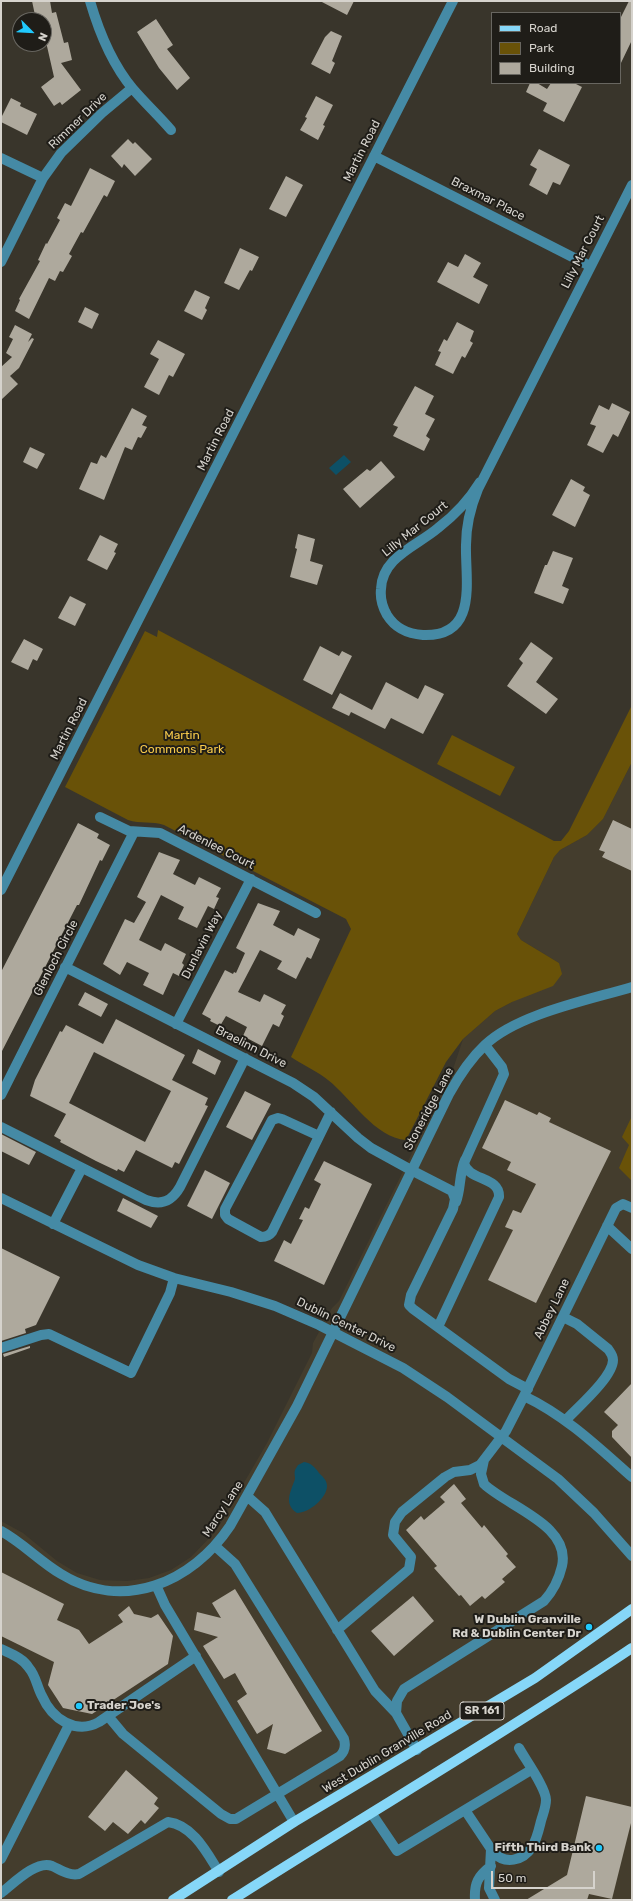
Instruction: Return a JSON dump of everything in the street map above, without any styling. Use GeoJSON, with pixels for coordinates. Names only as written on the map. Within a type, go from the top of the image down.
{"type":"FeatureCollection","features":[{"type":"Feature","properties":{"kind":"main road","name":"West Dublin Granville Road"},"geometry":{"type":"LineString","coordinates":[[173,1900],[219,1872],[294,1822],[417,1750],[535,1678],[632,1609]]}},
{"type":"Feature","properties":{"kind":"main road","name":"SR 161"},"geometry":{"type":"LineString","coordinates":[[234,1899],[551,1702],[632,1648]]}},
{"type":"Feature","properties":{"kind":"street"},"geometry":{"type":"LineString","coordinates":[[90,1],[110,54],[132,88],[172,130]]}},
{"type":"Feature","properties":{"kind":"street","name":"Martin Road"},"geometry":{"type":"LineString","coordinates":[[1,890],[453,1]]}},
{"type":"Feature","properties":{"kind":"street","name":"Rimmer Drive"},"geometry":{"type":"LineString","coordinates":[[1,262],[43,178],[61,153],[102,113],[132,88]]}},
{"type":"Feature","properties":{"kind":"street","name":"Braxmar Place"},"geometry":{"type":"LineString","coordinates":[[374,156],[590,266]]}},
{"type":"Feature","properties":{"kind":"street"},"geometry":{"type":"LineString","coordinates":[[1,158],[43,178]]}},
{"type":"Feature","properties":{"kind":"street","name":"Lilly Mar Court"},"geometry":{"type":"LineString","coordinates":[[480,482],[459,510],[438,529],[401,554],[389,566],[381,585],[381,599],[386,612],[397,627],[418,635],[431,635],[448,630],[460,618],[466,606],[468,594],[466,544],[467,530],[473,503],[480,482],[632,184]]}},
{"type":"Feature","properties":{"kind":"street","name":"Ardenlee Court"},"geometry":{"type":"LineString","coordinates":[[100,817],[124,830],[160,833],[316,913]]}},
{"type":"Feature","properties":{"kind":"street","name":"Glenloch Circle"},"geometry":{"type":"LineString","coordinates":[[1,1096],[134,832]]}},
{"type":"Feature","properties":{"kind":"street","name":"Dunlavin Way"},"geometry":{"type":"LineString","coordinates":[[176,1024],[251,879]]}},
{"type":"Feature","properties":{"kind":"street","name":"Braelinn Drive"},"geometry":{"type":"LineString","coordinates":[[65,967],[305,1090],[358,1138],[411,1170],[452,1191],[455,1199],[453,1209]]}},
{"type":"Feature","properties":{"kind":"street","name":"Stoneridge Lane"},"geometry":{"type":"LineString","coordinates":[[333,1333],[411,1170],[456,1082],[473,1057],[485,1044],[508,1028],[532,1018],[632,987]]}},
{"type":"Feature","properties":{"kind":"street"},"geometry":{"type":"LineString","coordinates":[[485,1044],[502,1067],[504,1074],[466,1158],[461,1172],[459,1193],[453,1209],[409,1301],[411,1308],[509,1379],[542,1405],[566,1420],[632,1477]]}},
{"type":"Feature","properties":{"kind":"street"},"geometry":{"type":"LineString","coordinates":[[1,1126],[146,1200],[158,1204],[174,1197],[180,1187],[245,1058]]}},
{"type":"Feature","properties":{"kind":"street"},"geometry":{"type":"LineString","coordinates":[[319,1136],[282,1119],[278,1118],[272,1120],[226,1209],[225,1215],[228,1220],[260,1236],[269,1235],[319,1136],[331,1112]]}},
{"type":"Feature","properties":{"kind":"street"},"geometry":{"type":"LineString","coordinates":[[438,1327],[499,1197],[496,1185],[467,1169],[464,1163],[466,1158]]}},
{"type":"Feature","properties":{"kind":"street"},"geometry":{"type":"LineString","coordinates":[[53,1224],[82,1168]]}},
{"type":"Feature","properties":{"kind":"street","name":"Dublin Center Drive"},"geometry":{"type":"LineString","coordinates":[[1,1198],[138,1266],[174,1278],[262,1301],[296,1314],[416,1376],[501,1437],[570,1490],[605,1524],[632,1556]]}},
{"type":"Feature","properties":{"kind":"street","name":"Abbey Lane"},"geometry":{"type":"LineString","coordinates":[[484,1460],[501,1437],[526,1393],[618,1205],[627,1205],[632,1208]]}},
{"type":"Feature","properties":{"kind":"street"},"geometry":{"type":"LineString","coordinates":[[607,1226],[632,1249]]}},
{"type":"Feature","properties":{"kind":"street"},"geometry":{"type":"LineString","coordinates":[[1,1348],[41,1335],[49,1334],[131,1373],[170,1293],[174,1278]]}},
{"type":"Feature","properties":{"kind":"street"},"geometry":{"type":"LineString","coordinates":[[563,1317],[577,1324],[608,1349],[611,1352],[613,1361],[606,1376],[566,1420]]}},
{"type":"Feature","properties":{"kind":"street","name":"Marcy Lane"},"geometry":{"type":"LineString","coordinates":[[1,1531],[28,1548],[61,1574],[84,1585],[117,1591],[132,1591],[156,1585],[190,1569],[214,1546],[230,1526],[285,1429],[333,1333]]}},
{"type":"Feature","properties":{"kind":"street"},"geometry":{"type":"LineString","coordinates":[[337,1630],[409,1569],[411,1557],[393,1535],[394,1526],[399,1515],[445,1477],[454,1472],[475,1468],[484,1460]]}},
{"type":"Feature","properties":{"kind":"street"},"geometry":{"type":"LineString","coordinates":[[396,1713],[397,1701],[404,1690],[544,1601],[554,1588],[561,1572],[564,1555],[560,1542],[545,1526],[484,1484],[481,1474],[484,1460]]}},
{"type":"Feature","properties":{"kind":"street"},"geometry":{"type":"LineString","coordinates":[[247,1496],[265,1512],[375,1691],[396,1713],[417,1750]]}},
{"type":"Feature","properties":{"kind":"street"},"geometry":{"type":"LineString","coordinates":[[108,1716],[122,1734],[226,1818],[236,1819],[340,1756],[344,1750],[345,1744],[235,1564],[214,1546]]}},
{"type":"Feature","properties":{"kind":"street"},"geometry":{"type":"LineString","coordinates":[[156,1585],[165,1605],[294,1822]]}},
{"type":"Feature","properties":{"kind":"street"},"geometry":{"type":"LineString","coordinates":[[1,1649],[26,1663],[32,1671],[47,1706],[60,1719],[69,1725],[77,1727],[86,1727],[95,1724],[196,1656]]}},
{"type":"Feature","properties":{"kind":"street"},"geometry":{"type":"LineString","coordinates":[[1,1859],[69,1725]]}},
{"type":"Feature","properties":{"kind":"street"},"geometry":{"type":"LineString","coordinates":[[465,1810],[492,1850],[501,1858],[512,1860],[523,1856],[533,1846],[546,1800],[543,1789],[519,1748]]}},
{"type":"Feature","properties":{"kind":"street"},"geometry":{"type":"LineString","coordinates":[[372,1814],[396,1851],[532,1770]]}},
{"type":"Feature","properties":{"kind":"street"},"geometry":{"type":"LineString","coordinates":[[1,1893],[32,1869],[41,1865],[49,1865],[70,1874],[79,1874],[168,1822],[179,1825],[189,1832],[205,1850],[219,1872]]}},
{"type":"Feature","properties":{"kind":"street"},"geometry":{"type":"LineString","coordinates":[[492,1850],[489,1888],[495,1900]]}},
{"type":"Feature","properties":{"kind":"street"},"geometry":{"type":"LineString","coordinates":[[475,1900],[477,1879],[480,1874],[491,1866]]}},
{"type":"Feature","properties":{"kind":"street"},"geometry":{"type":"LineString","coordinates":[[482,1900],[482,1880],[491,1866]]}},
{"type":"Feature","properties":{"kind":"street"},"geometry":{"type":"LineString","coordinates":[[489,1900],[485,1886],[486,1877],[491,1866]]}},
{"type":"Feature","properties":{"kind":"shaded area"},"geometry":{"type":"Polygon","coordinates":[[[632,762],[632,1900],[1,1900],[1,1521],[23,1533],[57,1561],[77,1573],[100,1580],[127,1581],[149,1578],[171,1570],[191,1557],[216,1531],[267,1443],[312,1353],[313,1343],[332,1308],[339,1301],[452,1072],[463,1039],[495,1011],[512,1002],[559,963],[521,940],[517,934],[554,857],[560,850],[587,835],[603,819],[632,762]]]}},
{"type":"Feature","properties":{"kind":"green space","name":"Martin Commons Park"},"geometry":{"type":"Polygon","coordinates":[[[158,630],[554,841],[561,841],[569,831],[632,705],[632,762],[603,819],[587,835],[560,850],[554,857],[517,934],[521,940],[559,963],[562,974],[553,986],[512,1002],[495,1011],[463,1039],[446,1062],[406,1140],[395,1138],[374,1125],[328,1080],[291,1057],[351,929],[346,919],[164,825],[128,820],[65,787],[145,631],[157,637],[158,630]]]}},
{"type":"Feature","properties":{"kind":"green space"},"geometry":{"type":"Polygon","coordinates":[[[452,735],[515,767],[500,796],[437,764],[452,735]]]}},
{"type":"Feature","properties":{"kind":"green space"},"geometry":{"type":"Polygon","coordinates":[[[632,1116],[632,1181],[619,1168],[629,1145],[622,1137],[632,1116]]]}},
{"type":"Feature","properties":{"kind":"water"},"geometry":{"type":"Polygon","coordinates":[[[344,455],[351,462],[336,475],[329,468],[344,455]]]}},
{"type":"Feature","properties":{"kind":"water"},"geometry":{"type":"Polygon","coordinates":[[[304,1462],[309,1463],[314,1467],[325,1480],[327,1486],[321,1500],[312,1508],[297,1513],[290,1506],[289,1497],[295,1479],[295,1470],[298,1465],[304,1462]]]}},
{"type":"Feature","properties":{"kind":"building"},"geometry":{"type":"Polygon","coordinates":[[[32,1],[50,1],[52,12],[34,12],[32,1]]]}},
{"type":"Feature","properties":{"kind":"building"},"geometry":{"type":"Polygon","coordinates":[[[320,1],[354,1],[347,15],[320,1]]]}},
{"type":"Feature","properties":{"kind":"building"},"geometry":{"type":"Polygon","coordinates":[[[629,1],[632,1],[632,40],[621,63],[621,17],[629,1]]]}},
{"type":"Feature","properties":{"kind":"building"},"geometry":{"type":"Polygon","coordinates":[[[56,12],[64,43],[68,42],[72,60],[61,63],[81,90],[62,105],[60,102],[54,106],[41,87],[54,77],[48,52],[52,52],[52,13],[56,12]]]}},
{"type":"Feature","properties":{"kind":"building"},"geometry":{"type":"Polygon","coordinates":[[[156,19],[173,45],[167,49],[190,78],[177,90],[159,68],[137,32],[156,19]]]}},
{"type":"Feature","properties":{"kind":"building"},"geometry":{"type":"Polygon","coordinates":[[[331,31],[342,36],[332,61],[335,63],[330,74],[311,64],[325,37],[331,31]]]}},
{"type":"Feature","properties":{"kind":"building"},"geometry":{"type":"Polygon","coordinates":[[[530,84],[539,84],[547,89],[550,84],[576,84],[582,87],[564,122],[543,111],[547,103],[526,92],[530,84]]]}},
{"type":"Feature","properties":{"kind":"building"},"geometry":{"type":"Polygon","coordinates":[[[316,96],[333,105],[323,125],[325,126],[318,140],[300,130],[307,118],[305,117],[316,96]]]}},
{"type":"Feature","properties":{"kind":"building"},"geometry":{"type":"Polygon","coordinates":[[[11,98],[21,103],[20,106],[37,114],[27,135],[1,122],[1,118],[11,98]]]}},
{"type":"Feature","properties":{"kind":"building"},"geometry":{"type":"Polygon","coordinates":[[[128,139],[133,144],[135,142],[152,159],[135,176],[124,164],[122,168],[111,156],[128,139]]]}},
{"type":"Feature","properties":{"kind":"building"},"geometry":{"type":"Polygon","coordinates":[[[539,149],[570,165],[560,185],[553,182],[547,195],[529,185],[537,169],[530,165],[539,149]]]}},
{"type":"Feature","properties":{"kind":"building"},"geometry":{"type":"Polygon","coordinates":[[[90,168],[115,181],[107,197],[104,195],[83,233],[81,232],[69,254],[72,256],[63,272],[60,271],[55,281],[49,278],[29,319],[15,311],[20,300],[19,299],[40,261],[38,260],[46,243],[47,244],[60,220],[57,218],[65,203],[71,206],[90,168]]]}},
{"type":"Feature","properties":{"kind":"building"},"geometry":{"type":"Polygon","coordinates":[[[286,176],[303,185],[286,217],[269,209],[286,176]]]}},
{"type":"Feature","properties":{"kind":"building"},"geometry":{"type":"Polygon","coordinates":[[[240,248],[259,257],[252,271],[250,270],[239,290],[224,283],[240,248]]]}},
{"type":"Feature","properties":{"kind":"building"},"geometry":{"type":"Polygon","coordinates":[[[465,254],[481,263],[473,277],[488,285],[479,304],[437,282],[448,262],[458,267],[465,254]]]}},
{"type":"Feature","properties":{"kind":"building"},"geometry":{"type":"Polygon","coordinates":[[[195,290],[210,297],[205,308],[207,310],[202,320],[184,311],[195,290]]]}},
{"type":"Feature","properties":{"kind":"building"},"geometry":{"type":"Polygon","coordinates":[[[85,307],[99,314],[92,329],[78,322],[85,307]]]}},
{"type":"Feature","properties":{"kind":"building"},"geometry":{"type":"Polygon","coordinates":[[[457,322],[474,331],[470,341],[473,343],[465,358],[462,356],[453,374],[435,365],[441,352],[438,351],[444,339],[447,341],[457,322]]]}},
{"type":"Feature","properties":{"kind":"building"},"geometry":{"type":"Polygon","coordinates":[[[15,325],[32,334],[28,342],[32,338],[34,339],[19,368],[10,376],[18,384],[1,400],[1,367],[12,357],[6,353],[13,339],[9,337],[15,325]]]}},
{"type":"Feature","properties":{"kind":"building"},"geometry":{"type":"Polygon","coordinates":[[[158,340],[185,354],[173,377],[169,375],[159,395],[144,387],[159,359],[150,354],[158,340]]]}},
{"type":"Feature","properties":{"kind":"building"},"geometry":{"type":"Polygon","coordinates":[[[415,386],[434,396],[425,414],[435,419],[426,436],[430,439],[424,451],[393,436],[398,427],[393,425],[415,386]]]}},
{"type":"Feature","properties":{"kind":"building"},"geometry":{"type":"Polygon","coordinates":[[[612,403],[630,412],[618,437],[613,434],[603,453],[587,445],[596,426],[590,424],[599,405],[609,410],[612,403]]]}},
{"type":"Feature","properties":{"kind":"building"},"geometry":{"type":"Polygon","coordinates":[[[132,408],[147,416],[142,425],[147,427],[141,438],[138,437],[132,450],[125,447],[104,500],[79,489],[91,462],[97,464],[101,455],[106,458],[132,408]]]}},
{"type":"Feature","properties":{"kind":"building"},"geometry":{"type":"Polygon","coordinates":[[[30,447],[45,454],[37,469],[23,462],[30,447]]]}},
{"type":"Feature","properties":{"kind":"building"},"geometry":{"type":"Polygon","coordinates":[[[381,461],[395,477],[360,508],[343,489],[367,469],[370,471],[381,461]]]}},
{"type":"Feature","properties":{"kind":"building"},"geometry":{"type":"Polygon","coordinates":[[[571,479],[585,487],[583,491],[590,495],[575,527],[552,515],[571,479]]]}},
{"type":"Feature","properties":{"kind":"building"},"geometry":{"type":"Polygon","coordinates":[[[298,534],[315,539],[310,561],[323,565],[317,585],[290,577],[297,549],[295,548],[298,534]]]}},
{"type":"Feature","properties":{"kind":"building"},"geometry":{"type":"Polygon","coordinates":[[[100,535],[118,544],[114,552],[116,553],[107,570],[87,560],[100,535]]]}},
{"type":"Feature","properties":{"kind":"building"},"geometry":{"type":"Polygon","coordinates":[[[553,551],[573,558],[562,586],[569,589],[563,604],[534,593],[545,565],[547,565],[553,551]]]}},
{"type":"Feature","properties":{"kind":"building"},"geometry":{"type":"Polygon","coordinates":[[[70,596],[86,604],[75,626],[58,618],[70,596]]]}},
{"type":"Feature","properties":{"kind":"building"},"geometry":{"type":"Polygon","coordinates":[[[24,639],[43,649],[37,661],[33,659],[28,670],[11,662],[24,639]]]}},
{"type":"Feature","properties":{"kind":"building"},"geometry":{"type":"Polygon","coordinates":[[[531,642],[553,658],[536,682],[558,699],[546,714],[507,686],[523,663],[519,659],[531,642]]]}},
{"type":"Feature","properties":{"kind":"building"},"geometry":{"type":"Polygon","coordinates":[[[320,646],[339,656],[342,651],[352,656],[332,695],[303,680],[320,646]]]}},
{"type":"Feature","properties":{"kind":"building"},"geometry":{"type":"Polygon","coordinates":[[[386,682],[418,699],[425,685],[444,694],[423,734],[391,718],[385,729],[351,712],[349,716],[332,708],[340,693],[372,710],[386,682]]]}},
{"type":"Feature","properties":{"kind":"building"},"geometry":{"type":"Polygon","coordinates":[[[613,820],[632,829],[632,871],[602,857],[605,852],[599,850],[613,820]]]}},
{"type":"Feature","properties":{"kind":"building"},"geometry":{"type":"Polygon","coordinates":[[[78,823],[99,834],[97,838],[110,845],[102,861],[100,860],[79,905],[77,905],[1,1053],[1,972],[78,823]]]}},
{"type":"Feature","properties":{"kind":"building"},"geometry":{"type":"Polygon","coordinates":[[[159,852],[180,860],[173,874],[195,885],[199,877],[221,888],[216,897],[219,898],[214,909],[208,906],[197,928],[178,919],[184,907],[161,895],[139,940],[161,951],[165,943],[186,954],[182,963],[184,965],[179,976],[173,973],[163,995],[143,985],[149,973],[127,962],[120,975],[103,964],[125,919],[134,923],[146,902],[137,897],[159,852]]]}},
{"type":"Feature","properties":{"kind":"building"},"geometry":{"type":"Polygon","coordinates":[[[258,903],[280,911],[273,925],[294,936],[298,928],[320,939],[311,959],[307,957],[296,979],[277,969],[282,961],[260,950],[238,992],[260,1002],[264,994],[286,1005],[281,1014],[284,1016],[279,1027],[273,1024],[262,1046],[243,1036],[247,1027],[226,1016],[220,1026],[210,1021],[211,1019],[202,1014],[225,970],[233,974],[234,972],[236,973],[245,953],[236,948],[258,903]]]}},
{"type":"Feature","properties":{"kind":"building"},"geometry":{"type":"Polygon","coordinates":[[[85,992],[108,1004],[101,1017],[78,1005],[85,992]]]}},
{"type":"Feature","properties":{"kind":"building"},"geometry":{"type":"Polygon","coordinates":[[[116,1019],[185,1055],[172,1080],[208,1098],[205,1105],[208,1106],[179,1164],[175,1162],[172,1168],[136,1150],[124,1172],[118,1169],[117,1171],[60,1142],[61,1140],[54,1136],[66,1114],[30,1096],[35,1080],[60,1031],[62,1032],[66,1025],[103,1044],[116,1019]],[[94,1052],[69,1103],[145,1142],[171,1091],[94,1052]]]}},
{"type":"Feature","properties":{"kind":"building"},"geometry":{"type":"Polygon","coordinates":[[[198,1049],[221,1061],[215,1075],[192,1063],[198,1049]]]}},
{"type":"Feature","properties":{"kind":"building"},"geometry":{"type":"Polygon","coordinates":[[[245,1091],[271,1104],[252,1140],[226,1127],[245,1091]]]}},
{"type":"Feature","properties":{"kind":"building"},"geometry":{"type":"Polygon","coordinates":[[[505,1100],[537,1115],[539,1112],[551,1118],[549,1122],[611,1151],[536,1303],[488,1280],[513,1230],[505,1227],[513,1210],[521,1213],[536,1184],[507,1170],[511,1162],[482,1148],[505,1100]]]}},
{"type":"Feature","properties":{"kind":"building"},"geometry":{"type":"Polygon","coordinates":[[[1,1134],[36,1152],[29,1165],[1,1151],[1,1134]]]}},
{"type":"Feature","properties":{"kind":"building"},"geometry":{"type":"Polygon","coordinates":[[[324,1161],[372,1184],[324,1285],[274,1261],[284,1240],[291,1244],[303,1220],[299,1219],[305,1207],[309,1209],[321,1184],[314,1180],[324,1161]]]}},
{"type":"Feature","properties":{"kind":"building"},"geometry":{"type":"Polygon","coordinates":[[[205,1170],[230,1183],[212,1219],[187,1206],[205,1170]]]}},
{"type":"Feature","properties":{"kind":"building"},"geometry":{"type":"Polygon","coordinates":[[[123,1198],[158,1216],[151,1228],[117,1211],[123,1198]]]}},
{"type":"Feature","properties":{"kind":"building"},"geometry":{"type":"Polygon","coordinates":[[[1,1248],[60,1277],[36,1325],[25,1329],[26,1333],[1,1341],[1,1248]]]}},
{"type":"Feature","properties":{"kind":"building"},"geometry":{"type":"Polygon","coordinates":[[[30,1346],[30,1348],[4,1357],[3,1354],[30,1346]]]}},
{"type":"Feature","properties":{"kind":"building"},"geometry":{"type":"Polygon","coordinates":[[[632,1383],[632,1458],[612,1437],[612,1431],[618,1425],[604,1412],[632,1383]]]}},
{"type":"Feature","properties":{"kind":"building"},"geometry":{"type":"Polygon","coordinates":[[[454,1484],[466,1499],[461,1503],[482,1528],[484,1525],[508,1554],[506,1556],[516,1567],[502,1579],[505,1582],[485,1599],[482,1596],[470,1606],[434,1568],[437,1566],[406,1530],[421,1516],[424,1520],[445,1502],[440,1497],[454,1484]]]}},
{"type":"Feature","properties":{"kind":"building"},"geometry":{"type":"Polygon","coordinates":[[[1,1572],[64,1604],[57,1620],[79,1630],[89,1644],[123,1622],[118,1615],[129,1606],[134,1614],[151,1618],[158,1614],[173,1636],[168,1664],[92,1714],[63,1708],[48,1685],[54,1662],[1,1636],[1,1572]]]}},
{"type":"Feature","properties":{"kind":"building"},"geometry":{"type":"Polygon","coordinates":[[[235,1589],[322,1731],[285,1754],[267,1749],[273,1724],[257,1734],[237,1701],[247,1694],[235,1673],[224,1679],[203,1646],[218,1637],[194,1630],[197,1612],[221,1618],[212,1603],[235,1589]]]}},
{"type":"Feature","properties":{"kind":"building"},"geometry":{"type":"Polygon","coordinates":[[[413,1596],[434,1621],[394,1656],[371,1631],[413,1596]]]}},
{"type":"Feature","properties":{"kind":"building"},"geometry":{"type":"Polygon","coordinates":[[[126,1770],[158,1798],[154,1804],[159,1808],[145,1824],[141,1820],[128,1834],[113,1822],[105,1831],[88,1817],[126,1770]]]}},
{"type":"Feature","properties":{"kind":"building","name":"Fifth Third Bank"},"geometry":{"type":"Polygon","coordinates":[[[586,1796],[632,1807],[632,1819],[612,1899],[589,1894],[587,1900],[526,1900],[567,1875],[586,1796]]]}},
{"type":"Feature","properties":{"kind":"place","name":"W Dublin Granville Rd & Dublin Center Dr"},"geometry":{"type":"Point","coordinates":[589,1627]}},
{"type":"Feature","properties":{"kind":"place","name":"Trader Joe's"},"geometry":{"type":"Point","coordinates":[79,1706]}},
{"type":"Feature","properties":{"kind":"place","name":"Fifth Third Bank"},"geometry":{"type":"Point","coordinates":[599,1848]}}]}
